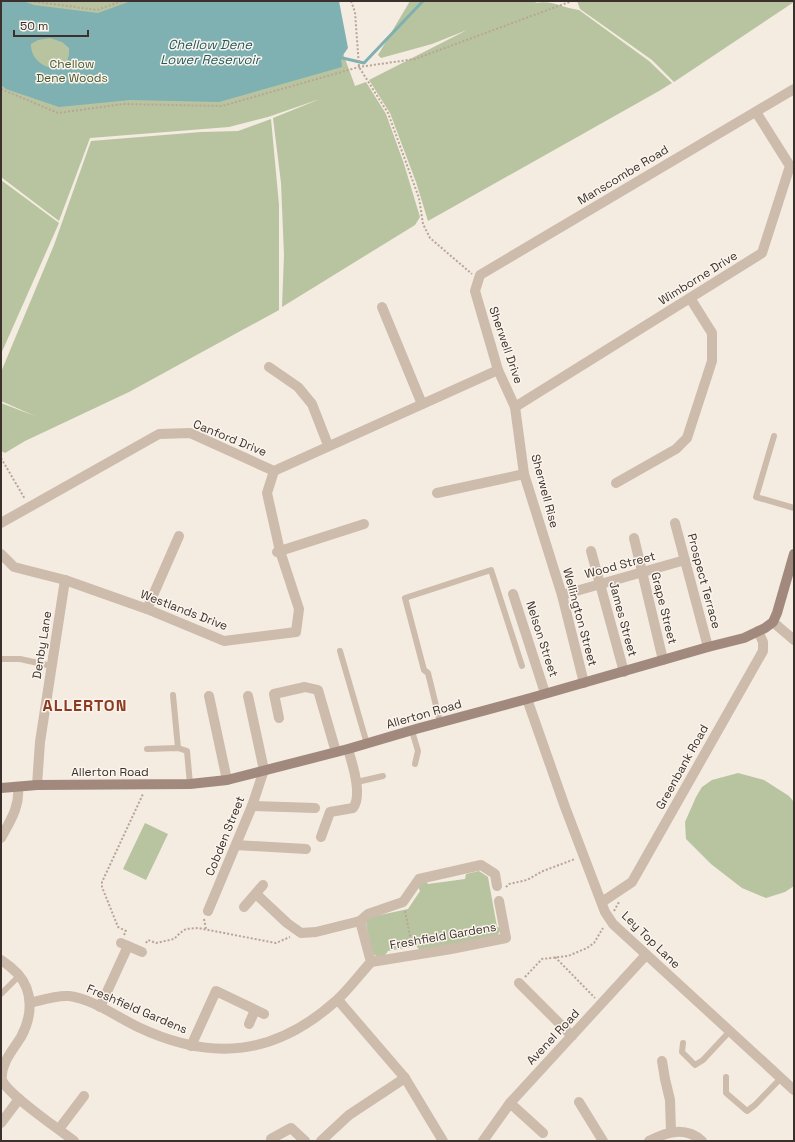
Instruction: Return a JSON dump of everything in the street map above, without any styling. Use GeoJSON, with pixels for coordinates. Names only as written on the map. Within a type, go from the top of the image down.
{"type":"FeatureCollection","features":[{"type":"Feature","properties":{"kind":"street","name":"Manscombe Road"},"geometry":{"type":"LineString","coordinates":[[474,291],[480,275],[794,89]]}},
{"type":"Feature","properties":{"kind":"street","name":"Wimborne Drive"},"geometry":{"type":"LineString","coordinates":[[515,407],[762,253],[790,166],[756,112]]}},
{"type":"Feature","properties":{"kind":"street","name":"Sherwell Drive"},"geometry":{"type":"LineString","coordinates":[[474,291],[498,370],[515,407]]}},
{"type":"Feature","properties":{"kind":"street"},"geometry":{"type":"LineString","coordinates":[[616,484],[676,449],[687,438],[712,361],[712,333],[690,298]]}},
{"type":"Feature","properties":{"kind":"street"},"geometry":{"type":"LineString","coordinates":[[382,307],[422,404]]}},
{"type":"Feature","properties":{"kind":"street"},"geometry":{"type":"LineString","coordinates":[[269,367],[298,387],[312,404],[328,445]]}},
{"type":"Feature","properties":{"kind":"street","name":"Canford Drive"},"geometry":{"type":"LineString","coordinates":[[1,523],[159,434],[190,433],[274,471],[328,445],[498,370]]}},
{"type":"Feature","properties":{"kind":"street","name":"Sherwell Rise"},"geometry":{"type":"LineString","coordinates":[[515,407],[524,474],[550,558]]}},
{"type":"Feature","properties":{"kind":"street","name":"Westlands Drive"},"geometry":{"type":"LineString","coordinates":[[1,554],[14,567],[65,580],[148,609],[224,641],[296,632],[299,609],[278,552],[267,493],[274,471]]}},
{"type":"Feature","properties":{"kind":"street"},"geometry":{"type":"LineString","coordinates":[[437,493],[524,474]]}},
{"type":"Feature","properties":{"kind":"street","name":"Prospect Terrace"},"geometry":{"type":"LineString","coordinates":[[675,523],[708,647]]}},
{"type":"Feature","properties":{"kind":"street"},"geometry":{"type":"LineString","coordinates":[[278,552],[364,524]]}},
{"type":"Feature","properties":{"kind":"street"},"geometry":{"type":"LineString","coordinates":[[148,609],[179,536]]}},
{"type":"Feature","properties":{"kind":"street","name":"Grape Street"},"geometry":{"type":"LineString","coordinates":[[634,538],[663,660]]}},
{"type":"Feature","properties":{"kind":"street","name":"James Street"},"geometry":{"type":"LineString","coordinates":[[591,551],[624,672]]}},
{"type":"Feature","properties":{"kind":"street"},"geometry":{"type":"LineString","coordinates":[[794,554],[773,622],[794,640]]}},
{"type":"Feature","properties":{"kind":"street","name":"Wellington Street"},"geometry":{"type":"LineString","coordinates":[[550,558],[562,595],[584,683]]}},
{"type":"Feature","properties":{"kind":"street","name":"Wood Street"},"geometry":{"type":"LineString","coordinates":[[562,595],[685,560]]}},
{"type":"Feature","properties":{"kind":"street","name":"Denby Lane"},"geometry":{"type":"LineString","coordinates":[[37,786],[40,742],[65,580]]}},
{"type":"Feature","properties":{"kind":"street","name":"Nelson Street"},"geometry":{"type":"LineString","coordinates":[[513,594],[546,693]]}},
{"type":"Feature","properties":{"kind":"street","name":"Allerton Road"},"geometry":{"type":"LineString","coordinates":[[1,788],[37,786],[190,784],[227,780],[367,744],[440,722],[744,638],[765,628],[773,622]]}},
{"type":"Feature","properties":{"kind":"street","name":"Greenbank Road"},"geometry":{"type":"LineString","coordinates":[[602,902],[632,882],[763,651],[763,642],[758,631]]}},
{"type":"Feature","properties":{"kind":"street"},"geometry":{"type":"LineString","coordinates":[[279,718],[274,694],[305,687],[318,690],[336,752]]}},
{"type":"Feature","properties":{"kind":"street"},"geometry":{"type":"LineString","coordinates":[[209,696],[227,780]]}},
{"type":"Feature","properties":{"kind":"street"},"geometry":{"type":"LineString","coordinates":[[248,696],[264,770]]}},
{"type":"Feature","properties":{"kind":"street","name":"Ley Top Lane"},"geometry":{"type":"LineString","coordinates":[[527,699],[605,912],[613,924],[794,1090]]}},
{"type":"Feature","properties":{"kind":"street"},"geometry":{"type":"LineString","coordinates":[[321,837],[330,812],[353,808],[355,805],[357,782],[348,749]]}},
{"type":"Feature","properties":{"kind":"street","name":"Cobden Street"},"geometry":{"type":"LineString","coordinates":[[208,911],[252,806],[264,770]]}},
{"type":"Feature","properties":{"kind":"street"},"geometry":{"type":"LineString","coordinates":[[1,838],[16,809],[19,798],[18,787]]}},
{"type":"Feature","properties":{"kind":"street"},"geometry":{"type":"LineString","coordinates":[[252,806],[315,808]]}},
{"type":"Feature","properties":{"kind":"street"},"geometry":{"type":"LineString","coordinates":[[236,846],[306,849]]}},
{"type":"Feature","properties":{"kind":"street"},"geometry":{"type":"LineString","coordinates":[[256,894],[301,934],[316,932],[360,921],[368,914],[403,902],[419,879],[481,865],[495,874],[501,887]]}},
{"type":"Feature","properties":{"kind":"street"},"geometry":{"type":"LineString","coordinates":[[244,906],[263,885]]}},
{"type":"Feature","properties":{"kind":"street","name":"Freshfield Gardens"},"geometry":{"type":"LineString","coordinates":[[30,1003],[49,998],[68,996],[78,998],[100,1007],[139,1027],[191,1046],[228,1049],[261,1044],[283,1036],[311,1021],[338,1000],[371,962],[506,938],[499,901]]}},
{"type":"Feature","properties":{"kind":"street"},"geometry":{"type":"LineString","coordinates":[[360,921],[371,962]]}},
{"type":"Feature","properties":{"kind":"street"},"geometry":{"type":"LineString","coordinates":[[100,1007],[124,944],[142,952]]}},
{"type":"Feature","properties":{"kind":"street","name":"Avenel Road"},"geometry":{"type":"LineString","coordinates":[[483,1141],[510,1103],[646,955]]}},
{"type":"Feature","properties":{"kind":"street"},"geometry":{"type":"LineString","coordinates":[[1,960],[19,976],[26,990],[30,1003],[26,1027],[21,1037],[2,1064],[2,1079],[5,1086],[19,1099],[74,1141]]}},
{"type":"Feature","properties":{"kind":"street"},"geometry":{"type":"LineString","coordinates":[[519,983],[572,1036]]}},
{"type":"Feature","properties":{"kind":"street"},"geometry":{"type":"LineString","coordinates":[[191,1046],[216,991],[260,1012],[249,1024]]}},
{"type":"Feature","properties":{"kind":"street"},"geometry":{"type":"LineString","coordinates":[[338,1000],[405,1078],[443,1141]]}},
{"type":"Feature","properties":{"kind":"street"},"geometry":{"type":"LineString","coordinates":[[662,1061],[670,1100],[671,1132]]}},
{"type":"Feature","properties":{"kind":"street"},"geometry":{"type":"LineString","coordinates":[[322,1141],[348,1115],[405,1078]]}},
{"type":"Feature","properties":{"kind":"street"},"geometry":{"type":"LineString","coordinates":[[59,1129],[84,1096]]}},
{"type":"Feature","properties":{"kind":"street"},"geometry":{"type":"LineString","coordinates":[[1,1123],[19,1099]]}},
{"type":"Feature","properties":{"kind":"street"},"geometry":{"type":"LineString","coordinates":[[580,1102],[603,1141]]}},
{"type":"Feature","properties":{"kind":"street"},"geometry":{"type":"LineString","coordinates":[[510,1103],[543,1133]]}},
{"type":"Feature","properties":{"kind":"street"},"geometry":{"type":"LineString","coordinates":[[272,1141],[272,1139],[291,1128],[305,1141]]}},
{"type":"Feature","properties":{"kind":"street"},"geometry":{"type":"LineString","coordinates":[[649,1141],[661,1134],[671,1132],[681,1132],[692,1135],[702,1141]]}},
{"type":"Feature","properties":{"kind":"lane"},"geometry":{"type":"LineString","coordinates":[[774,436],[756,497],[794,508]]}},
{"type":"Feature","properties":{"kind":"lane"},"geometry":{"type":"LineString","coordinates":[[440,722],[428,673],[424,670],[405,598],[492,570],[522,666]]}},
{"type":"Feature","properties":{"kind":"lane"},"geometry":{"type":"LineString","coordinates":[[340,651],[367,744]]}},
{"type":"Feature","properties":{"kind":"lane"},"geometry":{"type":"LineString","coordinates":[[1,659],[20,659],[52,666]]}},
{"type":"Feature","properties":{"kind":"lane"},"geometry":{"type":"LineString","coordinates":[[173,695],[178,748]]}},
{"type":"Feature","properties":{"kind":"lane"},"geometry":{"type":"LineString","coordinates":[[412,731],[418,751],[415,764]]}},
{"type":"Feature","properties":{"kind":"lane"},"geometry":{"type":"LineString","coordinates":[[147,749],[178,748],[187,751],[190,784]]}},
{"type":"Feature","properties":{"kind":"lane"},"geometry":{"type":"LineString","coordinates":[[357,782],[383,776]]}},
{"type":"Feature","properties":{"kind":"lane"},"geometry":{"type":"LineString","coordinates":[[1,994],[19,976]]}},
{"type":"Feature","properties":{"kind":"lane"},"geometry":{"type":"LineString","coordinates":[[683,1043],[682,1052],[695,1065],[703,1060],[730,1031]]}},
{"type":"Feature","properties":{"kind":"lane"},"geometry":{"type":"LineString","coordinates":[[726,1077],[726,1093],[747,1111],[755,1106],[781,1078]]}},
{"type":"Feature","properties":{"kind":"path"},"geometry":{"type":"LineString","coordinates":[[30,1],[97,10],[122,1]]}},
{"type":"Feature","properties":{"kind":"path"},"geometry":{"type":"LineString","coordinates":[[351,1],[355,12],[359,67],[388,113],[419,198],[423,224],[430,238],[479,280]]}},
{"type":"Feature","properties":{"kind":"path"},"geometry":{"type":"LineString","coordinates":[[1,89],[58,113],[123,104],[222,106],[359,67],[415,59],[572,1]]}},
{"type":"Feature","properties":{"kind":"path"},"geometry":{"type":"LineString","coordinates":[[1,458],[30,506]]}},
{"type":"Feature","properties":{"kind":"path"},"geometry":{"type":"LineString","coordinates":[[124,944],[126,931],[118,928],[102,887],[102,882],[148,785]]}},
{"type":"Feature","properties":{"kind":"path"},"geometry":{"type":"LineString","coordinates":[[501,887],[527,880],[543,871],[584,855]]}},
{"type":"Feature","properties":{"kind":"path"},"geometry":{"type":"LineString","coordinates":[[403,902],[414,955]]}},
{"type":"Feature","properties":{"kind":"path"},"geometry":{"type":"LineString","coordinates":[[519,983],[542,959],[568,956],[587,948],[594,943],[609,918]]}},
{"type":"Feature","properties":{"kind":"path"},"geometry":{"type":"LineString","coordinates":[[142,952],[148,940],[156,943],[174,939],[186,929],[202,929],[276,943],[301,934]]}},
{"type":"Feature","properties":{"kind":"path"},"geometry":{"type":"LineString","coordinates":[[555,958],[602,1004]]}},
{"type":"Feature","properties":{"kind":"green space","name":"Chellow Dene Woods"},"geometry":{"type":"Polygon","coordinates":[[[1,1],[324,1],[355,86],[366,82],[386,114],[404,164],[420,217],[415,225],[282,307],[284,255],[281,183],[273,118],[320,99],[268,117],[229,127],[90,138],[59,221],[1,177],[1,1]]]}},
{"type":"Feature","properties":{"kind":"green space"},"geometry":{"type":"Polygon","coordinates":[[[410,1],[538,1],[535,3],[553,3],[579,10],[649,61],[672,83],[428,221],[416,182],[390,113],[369,80],[467,30],[432,44],[381,58],[378,55],[410,1]]]}},
{"type":"Feature","properties":{"kind":"green space"},"geometry":{"type":"Polygon","coordinates":[[[577,1],[794,2],[674,82],[652,60],[580,9],[577,1]]]}},
{"type":"Feature","properties":{"kind":"green space"},"geometry":{"type":"Polygon","coordinates":[[[271,119],[279,205],[279,310],[129,392],[25,441],[5,453],[1,451],[1,403],[35,416],[1,401],[1,372],[54,245],[91,141],[201,132],[238,131],[271,119]]]}},
{"type":"Feature","properties":{"kind":"green space"},"geometry":{"type":"Polygon","coordinates":[[[1,180],[59,223],[1,354],[1,180]]]}},
{"type":"Feature","properties":{"kind":"green space"},"geometry":{"type":"Polygon","coordinates":[[[738,773],[764,780],[789,796],[794,802],[794,886],[785,892],[766,898],[742,888],[711,864],[686,839],[685,822],[702,787],[712,780],[738,773]]]}},
{"type":"Feature","properties":{"kind":"green space"},"geometry":{"type":"Polygon","coordinates":[[[145,823],[168,834],[146,880],[123,869],[145,823]]]}},
{"type":"Feature","properties":{"kind":"green space"},"geometry":{"type":"Polygon","coordinates":[[[479,871],[488,877],[497,927],[502,928],[497,936],[421,951],[416,946],[388,951],[383,958],[372,953],[366,923],[367,919],[408,909],[420,891],[418,886],[420,883],[426,881],[428,884],[465,879],[466,874],[479,871]]]}},
{"type":"Feature","properties":{"kind":"water","name":"Chellow Dene Lower Reservoir"},"geometry":{"type":"Polygon","coordinates":[[[1,1],[23,1],[34,5],[98,13],[131,1],[339,1],[348,48],[341,58],[342,67],[219,102],[130,100],[59,107],[6,89],[1,85],[1,1]],[[50,38],[38,40],[31,44],[32,53],[43,65],[58,67],[64,64],[68,58],[69,48],[62,42],[50,38]]]}},
{"type":"Feature","properties":{"kind":"waterway"},"geometry":{"type":"LineString","coordinates":[[338,57],[364,63],[423,1]]}},
{"type":"Feature","properties":{"kind":"district","name":"ALLERTON"},"geometry":{"type":"Point","coordinates":[85,705]}}]}
